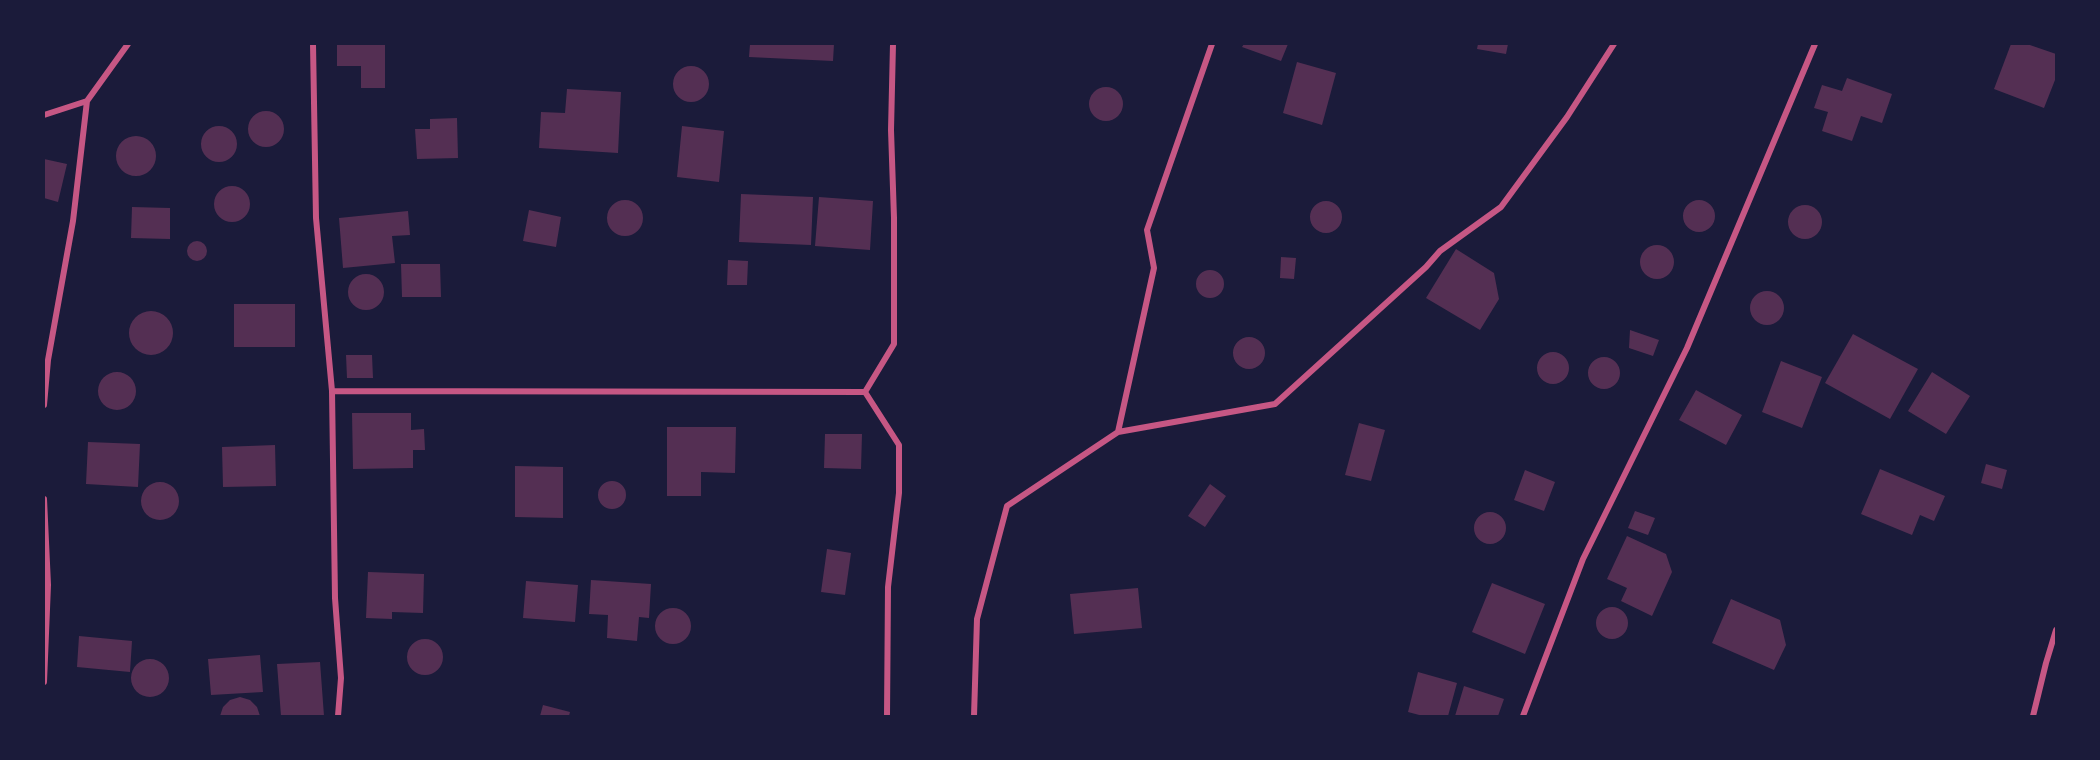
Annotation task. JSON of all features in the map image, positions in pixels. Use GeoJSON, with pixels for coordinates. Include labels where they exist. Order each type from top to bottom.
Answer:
{"type":"FeatureCollection","features":[{"type":"Feature","properties":{"kind":"street"},"geometry":{"type":"LineString","coordinates":[[44,405],[48,360],[73,221],[87,101],[128,44]]}},
{"type":"Feature","properties":{"kind":"street"},"geometry":{"type":"LineString","coordinates":[[313,44],[316,218],[332,391],[336,598],[341,678],[338,717]]}},
{"type":"Feature","properties":{"kind":"street"},"geometry":{"type":"LineString","coordinates":[[865,392],[894,344],[891,130],[894,44]]}},
{"type":"Feature","properties":{"kind":"street"},"geometry":{"type":"LineString","coordinates":[[1118,432],[1154,268],[1147,230],[1212,44]]}},
{"type":"Feature","properties":{"kind":"street"},"geometry":{"type":"LineString","coordinates":[[974,717],[977,619],[1006,506],[1118,432],[1275,404],[1357,331],[1440,252],[1501,207],[1567,117],[1614,44]]}},
{"type":"Feature","properties":{"kind":"street"},"geometry":{"type":"LineString","coordinates":[[1523,717],[1583,559],[1687,348],[1815,44]]}},
{"type":"Feature","properties":{"kind":"street"},"geometry":{"type":"LineString","coordinates":[[44,115],[87,101]]}},
{"type":"Feature","properties":{"kind":"street"},"geometry":{"type":"LineString","coordinates":[[332,391],[865,392]]}},
{"type":"Feature","properties":{"kind":"street"},"geometry":{"type":"LineString","coordinates":[[865,392],[898,445],[899,493],[888,588],[887,717]]}},
{"type":"Feature","properties":{"kind":"street"},"geometry":{"type":"LineString","coordinates":[[44,499],[48,585],[44,682]]}},
{"type":"Feature","properties":{"kind":"street"},"geometry":{"type":"LineString","coordinates":[[2033,717],[2056,630]]}},
{"type":"Feature","properties":{"kind":"building"},"geometry":{"type":"Polygon","coordinates":[[[337,44],[385,44],[385,88],[361,88],[361,66],[337,66],[337,44]]]}},
{"type":"Feature","properties":{"kind":"building"},"geometry":{"type":"Polygon","coordinates":[[[750,44],[834,44],[833,61],[749,57],[750,44]]]}},
{"type":"Feature","properties":{"kind":"building"},"geometry":{"type":"Polygon","coordinates":[[[1244,44],[1288,44],[1281,61],[1242,47],[1244,44]]]}},
{"type":"Feature","properties":{"kind":"building"},"geometry":{"type":"Polygon","coordinates":[[[1478,44],[1508,44],[1506,54],[1477,49],[1478,44]]]}},
{"type":"Feature","properties":{"kind":"building"},"geometry":{"type":"Polygon","coordinates":[[[2011,44],[2027,44],[2056,54],[2056,81],[2044,108],[1994,89],[2011,44]]]}},
{"type":"Feature","properties":{"kind":"building"},"geometry":{"type":"Polygon","coordinates":[[[1297,62],[1336,73],[1322,125],[1283,113],[1297,62]]]}},
{"type":"Feature","properties":{"kind":"building"},"geometry":{"type":"Polygon","coordinates":[[[691,66],[704,71],[709,84],[704,97],[691,102],[678,97],[673,84],[678,71],[691,66]]]}},
{"type":"Feature","properties":{"kind":"building"},"geometry":{"type":"Polygon","coordinates":[[[1847,78],[1892,94],[1882,123],[1861,116],[1852,141],[1822,131],[1828,112],[1814,108],[1822,85],[1842,91],[1847,78]]]}},
{"type":"Feature","properties":{"kind":"building"},"geometry":{"type":"Polygon","coordinates":[[[1106,87],[1118,92],[1123,104],[1118,116],[1106,121],[1094,116],[1089,104],[1094,92],[1106,87]]]}},
{"type":"Feature","properties":{"kind":"building"},"geometry":{"type":"Polygon","coordinates":[[[567,89],[621,92],[618,153],[539,148],[541,112],[565,113],[567,89]]]}},
{"type":"Feature","properties":{"kind":"building"},"geometry":{"type":"Polygon","coordinates":[[[266,111],[279,116],[284,129],[279,142],[266,147],[253,142],[248,129],[253,116],[266,111]]]}},
{"type":"Feature","properties":{"kind":"building"},"geometry":{"type":"Polygon","coordinates":[[[457,118],[458,158],[417,159],[415,129],[430,129],[430,119],[457,118]]]}},
{"type":"Feature","properties":{"kind":"building"},"geometry":{"type":"Polygon","coordinates":[[[219,126],[232,131],[237,144],[232,157],[219,162],[206,157],[201,144],[206,131],[219,126]]]}},
{"type":"Feature","properties":{"kind":"building"},"geometry":{"type":"Polygon","coordinates":[[[682,126],[724,131],[719,182],[677,177],[682,126]]]}},
{"type":"Feature","properties":{"kind":"building"},"geometry":{"type":"Polygon","coordinates":[[[136,136],[144,137],[150,142],[155,148],[155,164],[150,170],[144,175],[136,176],[128,175],[122,170],[117,164],[116,156],[117,148],[122,142],[128,137],[136,136]]]}},
{"type":"Feature","properties":{"kind":"building"},"geometry":{"type":"Polygon","coordinates":[[[44,159],[67,164],[58,202],[44,198],[44,159]]]}},
{"type":"Feature","properties":{"kind":"building"},"geometry":{"type":"Polygon","coordinates":[[[232,186],[245,191],[250,204],[245,217],[232,222],[219,217],[214,204],[219,191],[232,186]]]}},
{"type":"Feature","properties":{"kind":"building"},"geometry":{"type":"Polygon","coordinates":[[[741,194],[813,197],[811,245],[739,242],[741,194]]]}},
{"type":"Feature","properties":{"kind":"building"},"geometry":{"type":"Polygon","coordinates":[[[819,197],[873,201],[870,250],[815,246],[819,197]]]}},
{"type":"Feature","properties":{"kind":"building"},"geometry":{"type":"Polygon","coordinates":[[[625,200],[638,205],[643,218],[638,231],[625,236],[612,231],[607,218],[612,205],[625,200]]]}},
{"type":"Feature","properties":{"kind":"building"},"geometry":{"type":"Polygon","coordinates":[[[1699,200],[1711,204],[1715,216],[1711,228],[1699,232],[1687,228],[1683,216],[1687,204],[1699,200]]]}},
{"type":"Feature","properties":{"kind":"building"},"geometry":{"type":"Polygon","coordinates":[[[1326,201],[1338,205],[1342,217],[1338,229],[1326,233],[1314,229],[1310,217],[1314,205],[1326,201]]]}},
{"type":"Feature","properties":{"kind":"building"},"geometry":{"type":"Polygon","coordinates":[[[1805,205],[1817,210],[1822,222],[1817,234],[1805,239],[1793,234],[1788,222],[1793,210],[1805,205]]]}},
{"type":"Feature","properties":{"kind":"building"},"geometry":{"type":"Polygon","coordinates":[[[132,207],[170,208],[170,239],[131,238],[132,207]]]}},
{"type":"Feature","properties":{"kind":"building"},"geometry":{"type":"Polygon","coordinates":[[[529,210],[561,217],[556,247],[523,241],[529,210]]]}},
{"type":"Feature","properties":{"kind":"building"},"geometry":{"type":"Polygon","coordinates":[[[408,211],[410,235],[392,236],[395,263],[343,268],[339,218],[408,211]]]}},
{"type":"Feature","properties":{"kind":"building"},"geometry":{"type":"Polygon","coordinates":[[[197,241],[204,244],[207,251],[204,258],[197,261],[190,258],[187,251],[190,244],[197,241]]]}},
{"type":"Feature","properties":{"kind":"building"},"geometry":{"type":"Polygon","coordinates":[[[1657,245],[1669,250],[1674,262],[1669,274],[1657,279],[1645,274],[1640,262],[1645,250],[1657,245]]]}},
{"type":"Feature","properties":{"kind":"building"},"geometry":{"type":"Polygon","coordinates":[[[1456,249],[1494,273],[1499,299],[1480,330],[1426,298],[1456,249]]]}},
{"type":"Feature","properties":{"kind":"building"},"geometry":{"type":"Polygon","coordinates":[[[1281,257],[1296,258],[1294,279],[1280,278],[1281,257]]]}},
{"type":"Feature","properties":{"kind":"building"},"geometry":{"type":"Polygon","coordinates":[[[728,260],[748,261],[747,285],[727,285],[728,260]]]}},
{"type":"Feature","properties":{"kind":"building"},"geometry":{"type":"Polygon","coordinates":[[[401,264],[440,264],[441,297],[402,297],[401,264]]]}},
{"type":"Feature","properties":{"kind":"building"},"geometry":{"type":"Polygon","coordinates":[[[1210,270],[1220,274],[1224,284],[1220,294],[1210,298],[1200,294],[1196,284],[1200,274],[1210,270]]]}},
{"type":"Feature","properties":{"kind":"building"},"geometry":{"type":"Polygon","coordinates":[[[366,274],[379,279],[384,292],[379,305],[366,310],[353,305],[348,292],[353,279],[366,274]]]}},
{"type":"Feature","properties":{"kind":"building"},"geometry":{"type":"Polygon","coordinates":[[[1767,291],[1779,296],[1784,308],[1779,320],[1767,325],[1755,320],[1750,308],[1755,296],[1767,291]]]}},
{"type":"Feature","properties":{"kind":"building"},"geometry":{"type":"Polygon","coordinates":[[[234,304],[295,304],[295,347],[234,347],[234,304]]]}},
{"type":"Feature","properties":{"kind":"building"},"geometry":{"type":"Polygon","coordinates":[[[151,311],[159,312],[167,317],[172,325],[172,341],[167,349],[159,354],[151,355],[143,354],[135,349],[130,341],[129,333],[130,325],[135,317],[143,312],[151,311]]]}},
{"type":"Feature","properties":{"kind":"building"},"geometry":{"type":"Polygon","coordinates":[[[1630,330],[1659,340],[1653,356],[1629,348],[1630,330]]]}},
{"type":"Feature","properties":{"kind":"building"},"geometry":{"type":"Polygon","coordinates":[[[1853,334],[1918,369],[1890,419],[1825,383],[1853,334]]]}},
{"type":"Feature","properties":{"kind":"building"},"geometry":{"type":"Polygon","coordinates":[[[1249,337],[1261,341],[1265,353],[1261,365],[1249,369],[1237,365],[1233,353],[1237,341],[1249,337]]]}},
{"type":"Feature","properties":{"kind":"building"},"geometry":{"type":"Polygon","coordinates":[[[1553,352],[1565,356],[1569,368],[1565,380],[1553,384],[1541,380],[1537,368],[1541,356],[1553,352]]]}},
{"type":"Feature","properties":{"kind":"building"},"geometry":{"type":"Polygon","coordinates":[[[346,355],[372,355],[373,378],[347,378],[346,355]]]}},
{"type":"Feature","properties":{"kind":"building"},"geometry":{"type":"Polygon","coordinates":[[[1604,357],[1616,361],[1620,373],[1616,385],[1604,389],[1592,385],[1588,373],[1592,361],[1604,357]]]}},
{"type":"Feature","properties":{"kind":"building"},"geometry":{"type":"Polygon","coordinates":[[[1781,361],[1822,377],[1802,428],[1762,412],[1781,361]]]}},
{"type":"Feature","properties":{"kind":"building"},"geometry":{"type":"Polygon","coordinates":[[[117,372],[131,377],[136,391],[131,405],[117,410],[103,405],[98,391],[103,377],[117,372]]]}},
{"type":"Feature","properties":{"kind":"building"},"geometry":{"type":"Polygon","coordinates":[[[1932,372],[1970,396],[1946,434],[1908,411],[1932,372]]]}},
{"type":"Feature","properties":{"kind":"building"},"geometry":{"type":"Polygon","coordinates":[[[1696,390],[1742,415],[1726,445],[1679,420],[1696,390]]]}},
{"type":"Feature","properties":{"kind":"building"},"geometry":{"type":"Polygon","coordinates":[[[352,413],[411,413],[411,430],[424,429],[425,450],[413,450],[413,468],[353,469],[352,413]]]}},
{"type":"Feature","properties":{"kind":"building"},"geometry":{"type":"Polygon","coordinates":[[[1359,423],[1385,430],[1371,481],[1345,475],[1359,423]]]}},
{"type":"Feature","properties":{"kind":"building"},"geometry":{"type":"Polygon","coordinates":[[[667,427],[736,427],[735,473],[701,472],[701,496],[667,496],[667,427]]]}},
{"type":"Feature","properties":{"kind":"building"},"geometry":{"type":"Polygon","coordinates":[[[825,434],[862,434],[861,469],[824,468],[825,434]]]}},
{"type":"Feature","properties":{"kind":"building"},"geometry":{"type":"Polygon","coordinates":[[[88,442],[140,444],[138,487],[86,484],[88,442]]]}},
{"type":"Feature","properties":{"kind":"building"},"geometry":{"type":"Polygon","coordinates":[[[275,445],[276,486],[223,487],[222,447],[275,445]]]}},
{"type":"Feature","properties":{"kind":"building"},"geometry":{"type":"Polygon","coordinates":[[[1986,464],[2007,470],[2002,489],[1981,483],[1986,464]]]}},
{"type":"Feature","properties":{"kind":"building"},"geometry":{"type":"Polygon","coordinates":[[[515,466],[563,467],[563,518],[515,517],[515,466]]]}},
{"type":"Feature","properties":{"kind":"building"},"geometry":{"type":"Polygon","coordinates":[[[1880,469],[1945,496],[1934,521],[1920,515],[1912,535],[1861,514],[1880,469]]]}},
{"type":"Feature","properties":{"kind":"building"},"geometry":{"type":"Polygon","coordinates":[[[1525,470],[1555,482],[1544,511],[1514,500],[1525,470]]]}},
{"type":"Feature","properties":{"kind":"building"},"geometry":{"type":"Polygon","coordinates":[[[612,481],[622,485],[626,495],[622,505],[612,509],[602,505],[598,495],[602,485],[612,481]]]}},
{"type":"Feature","properties":{"kind":"building"},"geometry":{"type":"Polygon","coordinates":[[[160,482],[173,488],[179,501],[173,514],[160,520],[147,514],[141,501],[147,488],[160,482]]]}},
{"type":"Feature","properties":{"kind":"building"},"geometry":{"type":"Polygon","coordinates":[[[1210,484],[1226,496],[1205,527],[1188,516],[1210,484]]]}},
{"type":"Feature","properties":{"kind":"building"},"geometry":{"type":"Polygon","coordinates":[[[1635,511],[1655,518],[1648,535],[1628,528],[1635,511]]]}},
{"type":"Feature","properties":{"kind":"building"},"geometry":{"type":"Polygon","coordinates":[[[1490,512],[1502,516],[1506,528],[1502,540],[1490,544],[1478,540],[1474,528],[1478,516],[1490,512]]]}},
{"type":"Feature","properties":{"kind":"building"},"geometry":{"type":"Polygon","coordinates":[[[1627,536],[1666,554],[1672,572],[1652,616],[1621,601],[1627,588],[1607,579],[1627,536]]]}},
{"type":"Feature","properties":{"kind":"building"},"geometry":{"type":"Polygon","coordinates":[[[827,549],[851,553],[845,595],[821,592],[827,549]]]}},
{"type":"Feature","properties":{"kind":"building"},"geometry":{"type":"Polygon","coordinates":[[[368,572],[424,574],[423,613],[392,612],[392,619],[366,618],[368,572]]]}},
{"type":"Feature","properties":{"kind":"building"},"geometry":{"type":"Polygon","coordinates":[[[591,580],[651,584],[649,618],[639,617],[637,641],[607,638],[608,615],[589,614],[591,580]]]}},
{"type":"Feature","properties":{"kind":"building"},"geometry":{"type":"Polygon","coordinates":[[[526,581],[578,585],[575,622],[523,618],[526,581]]]}},
{"type":"Feature","properties":{"kind":"building"},"geometry":{"type":"Polygon","coordinates":[[[1492,583],[1545,604],[1525,654],[1472,632],[1492,583]]]}},
{"type":"Feature","properties":{"kind":"building"},"geometry":{"type":"Polygon","coordinates":[[[1138,588],[1142,628],[1074,634],[1070,594],[1138,588]]]}},
{"type":"Feature","properties":{"kind":"building"},"geometry":{"type":"Polygon","coordinates":[[[1731,599],[1780,620],[1786,645],[1774,670],[1712,643],[1731,599]]]}},
{"type":"Feature","properties":{"kind":"building"},"geometry":{"type":"Polygon","coordinates":[[[1612,607],[1624,611],[1628,623],[1624,635],[1612,639],[1600,635],[1596,623],[1600,611],[1612,607]]]}},
{"type":"Feature","properties":{"kind":"building"},"geometry":{"type":"Polygon","coordinates":[[[673,608],[686,613],[691,626],[686,639],[673,644],[660,639],[655,626],[660,613],[673,608]]]}},
{"type":"Feature","properties":{"kind":"building"},"geometry":{"type":"Polygon","coordinates":[[[79,636],[132,641],[130,672],[77,667],[79,636]]]}},
{"type":"Feature","properties":{"kind":"building"},"geometry":{"type":"Polygon","coordinates":[[[425,639],[438,644],[443,657],[438,670],[425,675],[412,670],[407,657],[412,644],[425,639]]]}},
{"type":"Feature","properties":{"kind":"building"},"geometry":{"type":"Polygon","coordinates":[[[260,655],[263,692],[211,695],[208,659],[260,655]]]}},
{"type":"Feature","properties":{"kind":"building"},"geometry":{"type":"Polygon","coordinates":[[[150,659],[163,665],[169,678],[163,691],[150,697],[137,691],[131,678],[137,665],[150,659]]]}},
{"type":"Feature","properties":{"kind":"building"},"geometry":{"type":"Polygon","coordinates":[[[320,662],[324,716],[281,716],[277,664],[320,662]]]}},
{"type":"Feature","properties":{"kind":"building"},"geometry":{"type":"Polygon","coordinates":[[[1418,672],[1457,683],[1448,716],[1423,716],[1408,712],[1418,672]]]}},
{"type":"Feature","properties":{"kind":"building"},"geometry":{"type":"Polygon","coordinates":[[[1464,686],[1504,699],[1498,716],[1455,716],[1464,686]]]}},
{"type":"Feature","properties":{"kind":"building"},"geometry":{"type":"Polygon","coordinates":[[[240,697],[250,700],[257,707],[260,716],[220,716],[223,707],[230,700],[240,697]]]}},
{"type":"Feature","properties":{"kind":"building"},"geometry":{"type":"Polygon","coordinates":[[[543,705],[570,712],[569,716],[540,716],[543,705]]]}}]}
